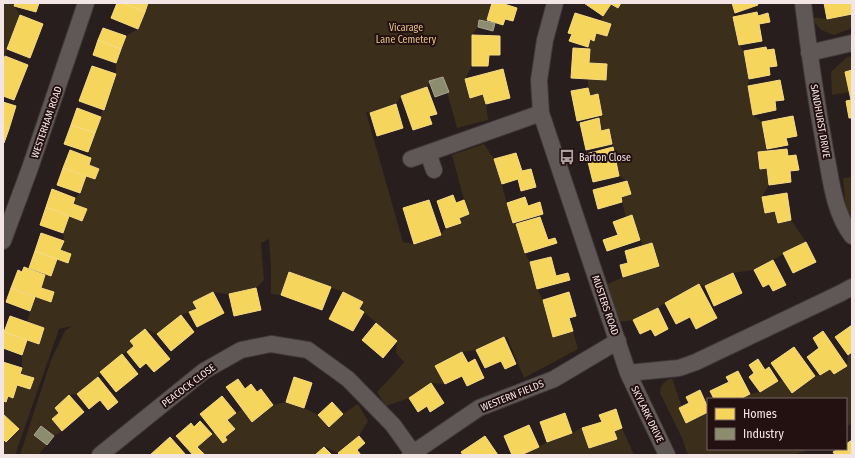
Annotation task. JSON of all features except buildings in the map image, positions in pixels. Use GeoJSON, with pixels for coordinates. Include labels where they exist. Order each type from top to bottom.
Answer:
{"type":"FeatureCollection","features":[{"type":"Feature","properties":{"kind":"street","name":"WESTERHAM ROAD"},"geometry":{"type":"LineString","coordinates":[[3,241],[30,168],[86,3]]}},
{"type":"Feature","properties":{"kind":"street","name":"MUSTERS ROAD"},"geometry":{"type":"LineString","coordinates":[[555,3],[545,40],[540,80],[541,113],[628,373]]}},
{"type":"Feature","properties":{"kind":"street","name":"SANDHURST DRIVE"},"geometry":{"type":"LineString","coordinates":[[803,3],[809,53],[836,204],[845,227],[852,236]]}},
{"type":"Feature","properties":{"kind":"street"},"geometry":{"type":"LineString","coordinates":[[809,53],[852,43]]}},
{"type":"Feature","properties":{"kind":"street"},"geometry":{"type":"LineString","coordinates":[[411,159],[541,113]]}},
{"type":"Feature","properties":{"kind":"street"},"geometry":{"type":"LineString","coordinates":[[428,153],[434,170]]}},
{"type":"Feature","properties":{"kind":"street"},"geometry":{"type":"LineString","coordinates":[[628,373],[679,368],[696,362],[852,287]]}},
{"type":"Feature","properties":{"kind":"street","name":"WESTERN FIELDS"},"geometry":{"type":"LineString","coordinates":[[412,454],[479,408],[554,379],[618,341]]}},
{"type":"Feature","properties":{"kind":"street","name":"PEACOCK CLOSE"},"geometry":{"type":"LineString","coordinates":[[100,455],[204,371],[241,350],[271,344],[308,350],[348,379],[393,425],[412,454]]}},
{"type":"Feature","properties":{"kind":"street","name":"SKYLARK DRIVE"},"geometry":{"type":"LineString","coordinates":[[628,373],[667,455]]}},
{"type":"Feature","properties":{"kind":"green space"},"geometry":{"type":"Polygon","coordinates":[[[3,3],[15,3],[14,6],[20,15],[3,63],[3,3]]]}},
{"type":"Feature","properties":{"kind":"green space","name":"Vicarage Lane Cemetery"},"geometry":{"type":"Polygon","coordinates":[[[148,3],[492,3],[487,20],[479,20],[478,27],[472,35],[472,66],[465,79],[470,98],[483,94],[488,120],[457,128],[443,77],[430,81],[427,87],[401,96],[396,104],[370,113],[366,112],[403,242],[414,244],[440,235],[446,228],[461,222],[459,218],[468,214],[452,155],[484,144],[494,159],[513,223],[516,224],[525,253],[530,262],[537,289],[543,300],[553,337],[573,331],[578,349],[524,378],[507,337],[504,337],[476,350],[462,352],[436,366],[445,384],[431,383],[409,398],[386,406],[377,392],[404,362],[396,353],[397,341],[359,309],[362,302],[343,292],[289,272],[281,295],[271,294],[269,239],[261,243],[264,280],[256,288],[229,294],[213,292],[193,302],[197,309],[181,315],[157,334],[145,329],[130,341],[134,346],[100,372],[98,377],[77,394],[69,395],[55,408],[59,413],[52,419],[62,431],[54,436],[41,426],[34,435],[47,445],[38,455],[20,455],[51,360],[65,331],[72,326],[59,329],[15,455],[3,455],[3,439],[6,442],[19,429],[3,414],[3,407],[8,396],[13,398],[17,385],[33,378],[20,374],[22,368],[22,355],[27,340],[39,344],[44,328],[27,322],[35,297],[51,302],[54,292],[41,288],[45,275],[51,276],[57,259],[68,263],[71,255],[60,250],[64,241],[63,233],[69,216],[82,221],[87,209],[73,204],[75,198],[80,193],[86,176],[95,179],[99,169],[89,165],[91,158],[88,152],[116,74],[116,63],[126,36],[138,29],[148,3]]]}},
{"type":"Feature","properties":{"kind":"green space"},"geometry":{"type":"Polygon","coordinates":[[[621,3],[732,3],[735,13],[733,17],[739,45],[744,51],[753,115],[762,122],[767,149],[758,153],[760,169],[767,168],[769,185],[762,197],[764,213],[775,211],[778,223],[791,220],[806,242],[754,270],[732,273],[705,286],[699,284],[633,320],[618,322],[608,284],[623,277],[659,266],[652,243],[643,246],[632,216],[626,218],[621,197],[631,194],[627,181],[619,176],[609,129],[601,131],[599,118],[602,115],[598,94],[590,96],[588,88],[588,79],[606,80],[607,64],[589,63],[590,50],[588,47],[590,39],[594,40],[596,33],[607,36],[610,24],[600,21],[611,4],[617,8],[621,3]]]}},
{"type":"Feature","properties":{"kind":"green space"},"geometry":{"type":"Polygon","coordinates":[[[852,14],[852,28],[834,35],[821,30],[810,17],[827,19],[852,14]]]}},
{"type":"Feature","properties":{"kind":"green space"},"geometry":{"type":"Polygon","coordinates":[[[852,56],[852,70],[845,72],[849,92],[832,95],[831,72],[847,57],[852,56]]]}},
{"type":"Feature","properties":{"kind":"green space"},"geometry":{"type":"Polygon","coordinates":[[[852,177],[852,222],[849,220],[843,178],[852,177]]]}},
{"type":"Feature","properties":{"kind":"green space"},"geometry":{"type":"Polygon","coordinates":[[[852,352],[852,423],[847,426],[847,398],[742,398],[750,394],[760,392],[778,381],[783,380],[792,392],[815,376],[820,375],[830,369],[834,374],[847,366],[848,355],[852,352]]]}},
{"type":"Feature","properties":{"kind":"green space"},"geometry":{"type":"Polygon","coordinates":[[[672,378],[682,407],[680,408],[686,423],[707,412],[707,450],[807,450],[793,455],[688,455],[682,438],[660,393],[663,383],[672,378]]]}},
{"type":"Feature","properties":{"kind":"green space"},"geometry":{"type":"Polygon","coordinates":[[[286,402],[304,408],[318,415],[329,427],[343,414],[358,404],[368,421],[359,436],[338,453],[325,447],[315,455],[203,455],[204,454],[197,447],[214,432],[223,443],[227,440],[225,437],[234,429],[227,420],[242,409],[252,421],[273,405],[286,402]]]}},
{"type":"Feature","properties":{"kind":"green space"},"geometry":{"type":"Polygon","coordinates":[[[582,428],[589,448],[616,439],[614,431],[622,428],[634,455],[521,455],[547,442],[582,428]]]}},
{"type":"Feature","properties":{"kind":"place","name":"Barton Close"},"geometry":{"type":"Point","coordinates":[567,157]}}]}
